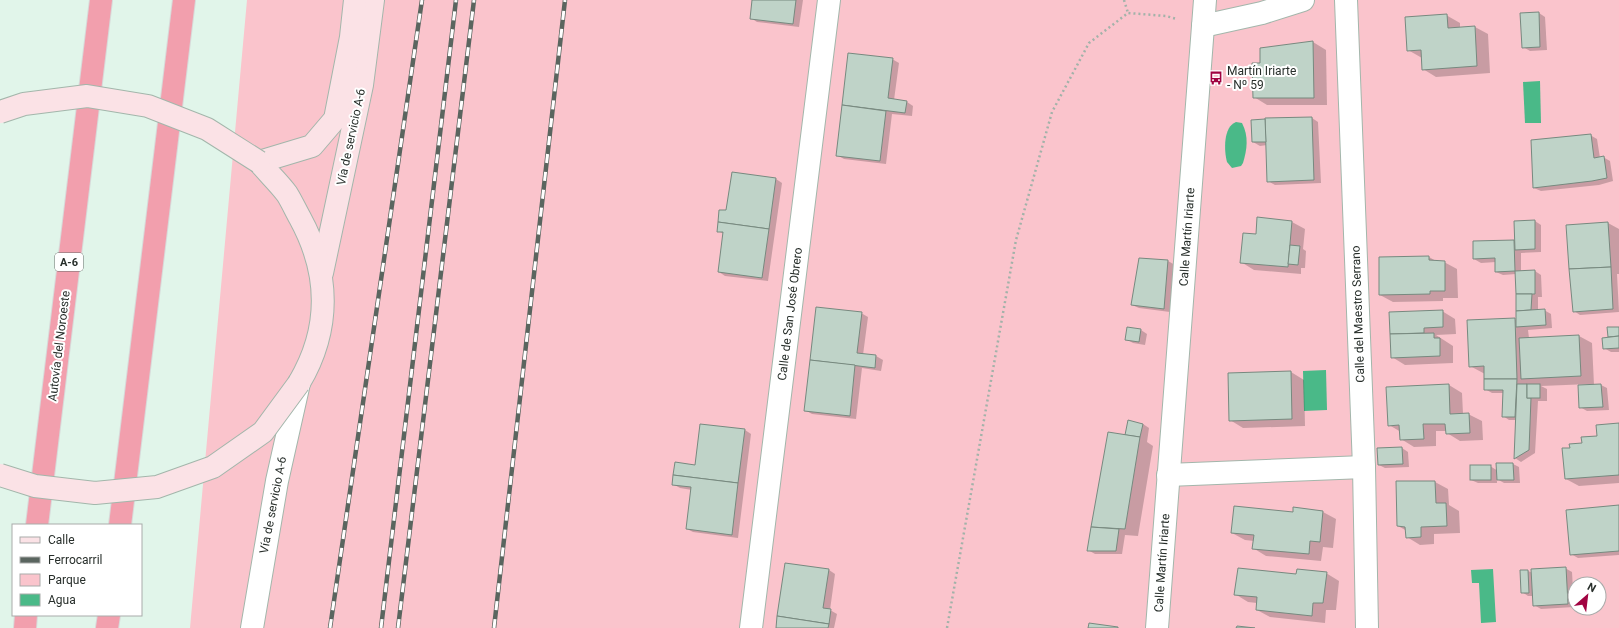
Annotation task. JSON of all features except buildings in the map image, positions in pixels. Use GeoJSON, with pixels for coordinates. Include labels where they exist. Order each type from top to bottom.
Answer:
{"type":"FeatureCollection","features":[{"type":"Feature","properties":{"kind":"highway","name":"Autovía del Noroeste"},"geometry":{"type":"LineString","coordinates":[[37,524],[101,0]]}},
{"type":"Feature","properties":{"kind":"highway"},"geometry":{"type":"LineString","coordinates":[[120,524],[184,0]]}},
{"type":"Feature","properties":{"kind":"highway"},"geometry":{"type":"LineString","coordinates":[[24,628],[26,616]]}},
{"type":"Feature","properties":{"kind":"highway"},"geometry":{"type":"LineString","coordinates":[[107,628],[109,616]]}},
{"type":"Feature","properties":{"kind":"street","name":"Vía de servicio A-6"},"geometry":{"type":"LineString","coordinates":[[259,162],[312,146],[335,119],[351,37],[355,0]]}},
{"type":"Feature","properties":{"kind":"street","name":"Vía de servicio A-6"},"geometry":{"type":"LineString","coordinates":[[322,274],[362,85],[373,0]]}},
{"type":"Feature","properties":{"kind":"street","name":"Calle de San José Obrero"},"geometry":{"type":"LineString","coordinates":[[751,628],[829,0]]}},
{"type":"Feature","properties":{"kind":"street","name":"Calle Martín Iriarte"},"geometry":{"type":"LineString","coordinates":[[1157,628],[1205,0]]}},
{"type":"Feature","properties":{"kind":"street"},"geometry":{"type":"LineString","coordinates":[[1202,26],[1262,13],[1303,0]]}},
{"type":"Feature","properties":{"kind":"street","name":"Calle del Maestro Serrano"},"geometry":{"type":"LineString","coordinates":[[1346,0],[1364,467],[1367,628]]}},
{"type":"Feature","properties":{"kind":"street"},"geometry":{"type":"LineString","coordinates":[[0,112],[24,104],[87,96],[148,106],[207,128],[259,162],[287,195],[308,233],[322,274],[323,296],[322,319],[318,341],[310,363],[299,383],[263,432],[212,467],[156,488],[95,493],[35,486],[0,475]]}},
{"type":"Feature","properties":{"kind":"street","name":"Vía de servicio A-6"},"geometry":{"type":"LineString","coordinates":[[252,628],[276,481],[299,383]]}},
{"type":"Feature","properties":{"kind":"street"},"geometry":{"type":"LineString","coordinates":[[1168,475],[1364,467]]}},
{"type":"Feature","properties":{"kind":"path"},"geometry":{"type":"LineString","coordinates":[[1124,0],[1128,13]]}},
{"type":"Feature","properties":{"kind":"path"},"geometry":{"type":"LineString","coordinates":[[947,628],[1016,240],[1052,112],[1089,43],[1128,13],[1166,16],[1202,26]]}},
{"type":"Feature","properties":{"kind":"green space"},"geometry":{"type":"Polygon","coordinates":[[[247,0],[1619,0],[1619,628],[190,628],[247,0]]]}},
{"type":"Feature","properties":{"kind":"water"},"geometry":{"type":"Polygon","coordinates":[[[1540,81],[1541,123],[1525,123],[1523,82],[1540,81]]]}},
{"type":"Feature","properties":{"kind":"water"},"geometry":{"type":"Polygon","coordinates":[[[1236,122],[1242,123],[1246,133],[1246,153],[1241,166],[1232,168],[1227,162],[1225,146],[1229,129],[1236,122]]]}},
{"type":"Feature","properties":{"kind":"water"},"geometry":{"type":"Polygon","coordinates":[[[1326,370],[1327,410],[1304,411],[1303,371],[1326,370]]]}},
{"type":"Feature","properties":{"kind":"water"},"geometry":{"type":"Polygon","coordinates":[[[1493,569],[1496,622],[1481,623],[1479,583],[1472,583],[1471,570],[1493,569]]]}},
{"type":"Feature","properties":{"kind":"railway"},"geometry":{"type":"LineString","coordinates":[[330,628],[422,0]]}},
{"type":"Feature","properties":{"kind":"railway"},"geometry":{"type":"LineString","coordinates":[[381,628],[456,0]]}},
{"type":"Feature","properties":{"kind":"railway"},"geometry":{"type":"LineString","coordinates":[[398,628],[474,0]]}},
{"type":"Feature","properties":{"kind":"railway"},"geometry":{"type":"LineString","coordinates":[[494,628],[565,0]]}},
{"type":"Feature","properties":{"kind":"place","name":"Martín Iriarte - Nº 59"},"geometry":{"type":"Point","coordinates":[1216,78]}}]}
